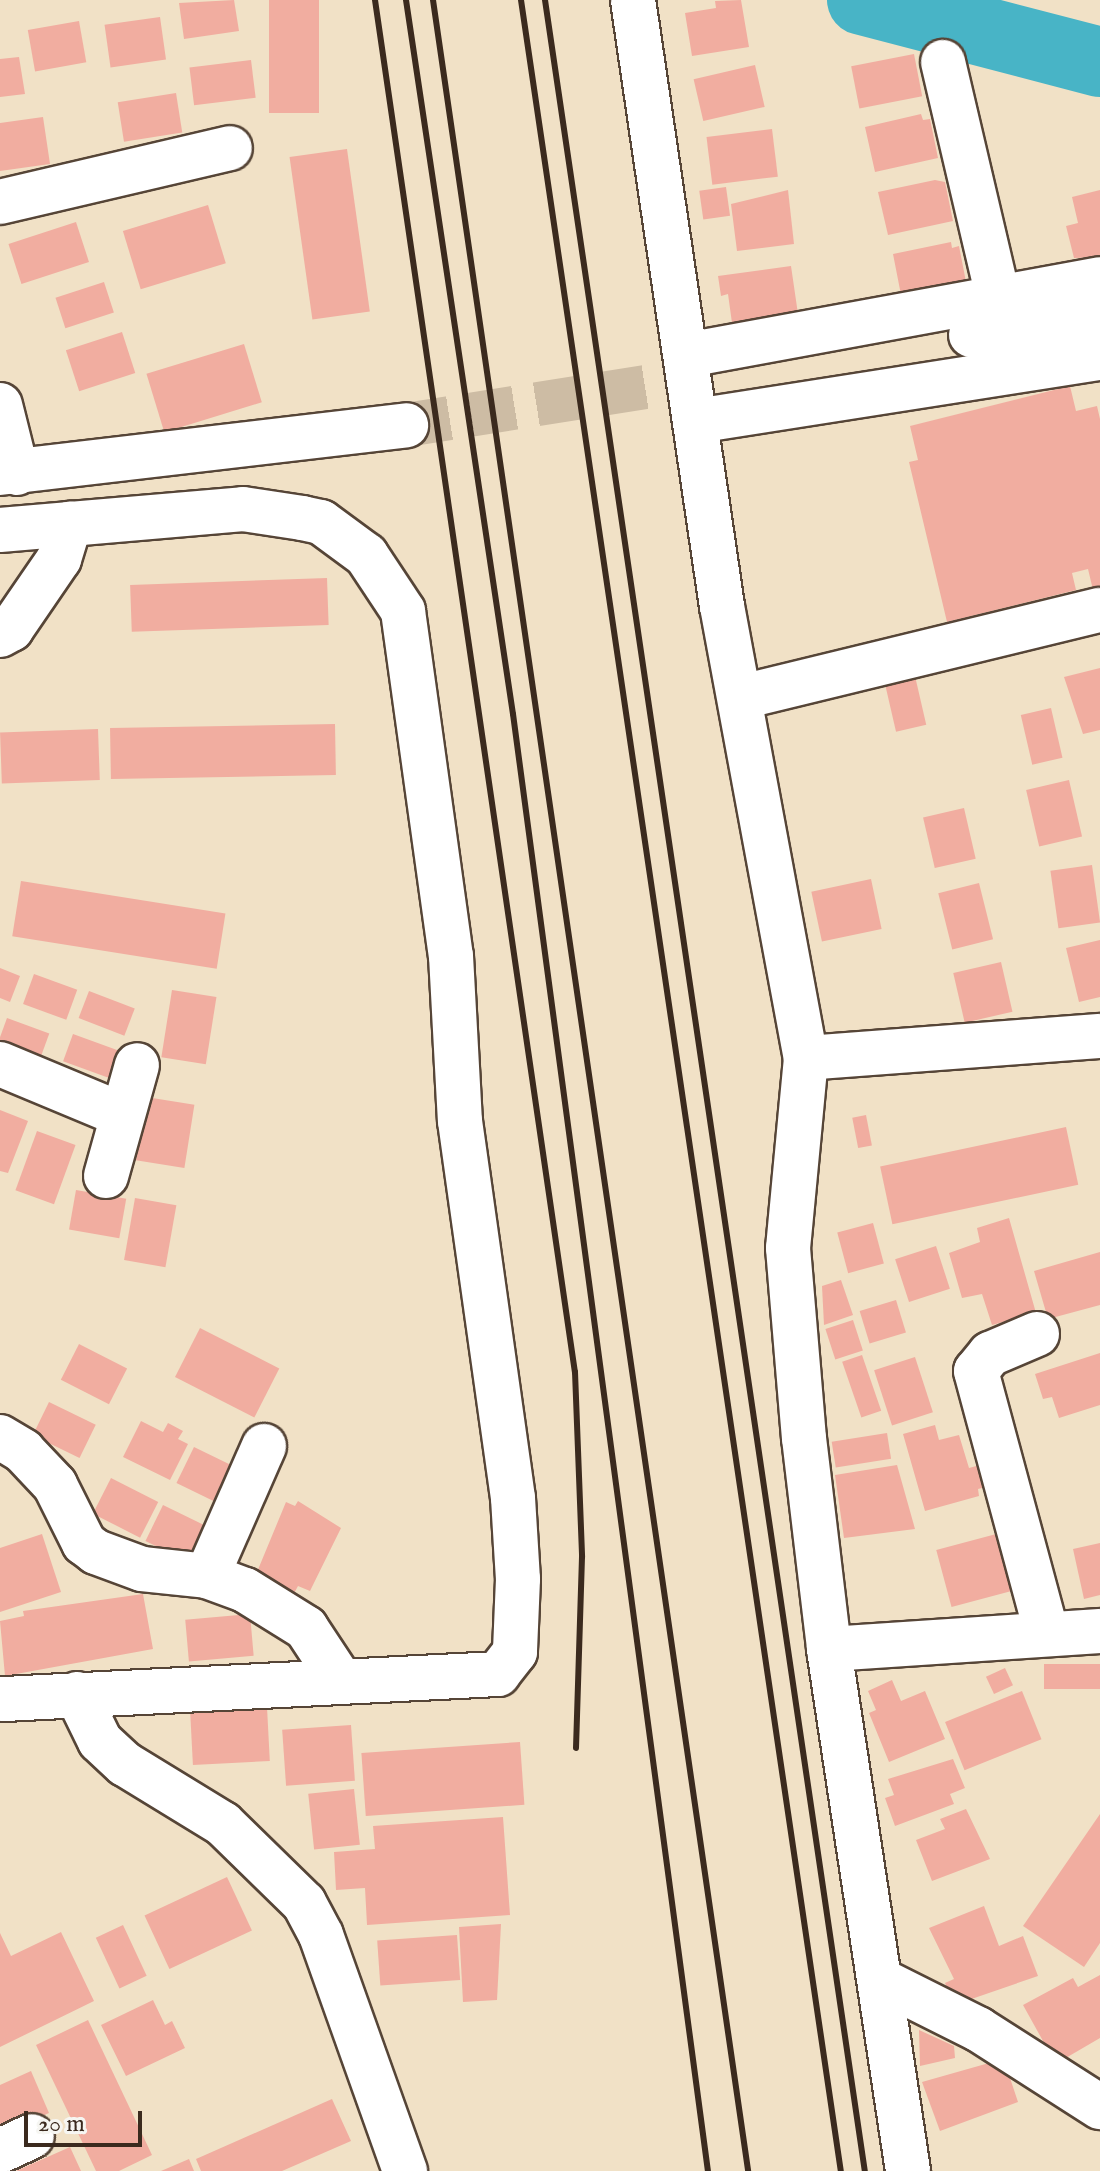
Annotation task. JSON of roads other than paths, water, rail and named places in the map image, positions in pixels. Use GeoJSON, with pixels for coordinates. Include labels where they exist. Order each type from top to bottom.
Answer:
{"type":"FeatureCollection","features":[{"type":"Feature","properties":{"kind":"street"},"geometry":{"type":"LineString","coordinates":[[633,0],[722,606],[742,697],[806,1058],[788,1248],[829,1649],[908,2171]]}},
{"type":"Feature","properties":{"kind":"street"},"geometry":{"type":"LineString","coordinates":[[943,62],[999,300]]}},
{"type":"Feature","properties":{"kind":"street"},"geometry":{"type":"LineString","coordinates":[[0,202],[230,148]]}},
{"type":"Feature","properties":{"kind":"street"},"geometry":{"type":"LineString","coordinates":[[687,355],[1100,279]]}},
{"type":"Feature","properties":{"kind":"street"},"geometry":{"type":"LineString","coordinates":[[728,374],[1100,314]]}},
{"type":"Feature","properties":{"kind":"street"},"geometry":{"type":"LineString","coordinates":[[696,421],[1100,358]]}},
{"type":"Feature","properties":{"kind":"street"},"geometry":{"type":"LineString","coordinates":[[0,405],[8,473],[406,425]]}},
{"type":"Feature","properties":{"kind":"street"},"geometry":{"type":"LineString","coordinates":[[0,530],[243,509],[321,522],[366,555],[403,611],[410,641],[451,956],[460,1121],[513,1498],[518,1634],[515,1652],[498,1674],[339,1678],[0,1699]]}},
{"type":"Feature","properties":{"kind":"street"},"geometry":{"type":"LineString","coordinates":[[0,635],[11,629],[59,559],[70,524]]}},
{"type":"Feature","properties":{"kind":"street"},"geometry":{"type":"LineString","coordinates":[[742,697],[1100,610]]}},
{"type":"Feature","properties":{"kind":"street"},"geometry":{"type":"LineString","coordinates":[[806,1058],[1100,1036]]}},
{"type":"Feature","properties":{"kind":"street"},"geometry":{"type":"LineString","coordinates":[[0,1064],[120,1114]]}},
{"type":"Feature","properties":{"kind":"street"},"geometry":{"type":"LineString","coordinates":[[106,1176],[120,1114],[137,1065]]}},
{"type":"Feature","properties":{"kind":"street"},"geometry":{"type":"LineString","coordinates":[[1037,1334],[990,1354],[976,1371],[1047,1634]]}},
{"type":"Feature","properties":{"kind":"street"},"geometry":{"type":"LineString","coordinates":[[0,1437],[23,1451],[55,1485],[84,1543],[96,1552],[142,1569],[207,1576],[245,1590],[306,1628],[339,1678]]}},
{"type":"Feature","properties":{"kind":"street"},"geometry":{"type":"LineString","coordinates":[[207,1576],[264,1446]]}},
{"type":"Feature","properties":{"kind":"street"},"geometry":{"type":"LineString","coordinates":[[829,1649],[1100,1631]]}},
{"type":"Feature","properties":{"kind":"street"},"geometry":{"type":"LineString","coordinates":[[77,1694],[100,1741],[125,1764],[223,1824],[304,1903],[321,1935],[397,2168]]}},
{"type":"Feature","properties":{"kind":"street"},"geometry":{"type":"LineString","coordinates":[[880,1980],[978,2029],[1100,2107]]}},
{"type":"Feature","properties":{"kind":"waterway"},"geometry":{"type":"LineString","coordinates":[[862,0],[1100,62]]}},
{"type":"Feature","properties":{"kind":"tunnel"},"geometry":{"type":"LineString","coordinates":[[406,425],[728,374]]}},
{"type":"Feature","properties":{"kind":"railway"},"geometry":{"type":"LineString","coordinates":[[375,0],[575,1372],[582,1557],[576,1748]]}},
{"type":"Feature","properties":{"kind":"railway"},"geometry":{"type":"LineString","coordinates":[[406,0],[513,714],[708,2171]]}},
{"type":"Feature","properties":{"kind":"railway"},"geometry":{"type":"LineString","coordinates":[[433,0],[748,2171]]}},
{"type":"Feature","properties":{"kind":"railway"},"geometry":{"type":"LineString","coordinates":[[521,0],[841,2171]]}},
{"type":"Feature","properties":{"kind":"railway"},"geometry":{"type":"LineString","coordinates":[[545,0],[865,2171]]}}]}
